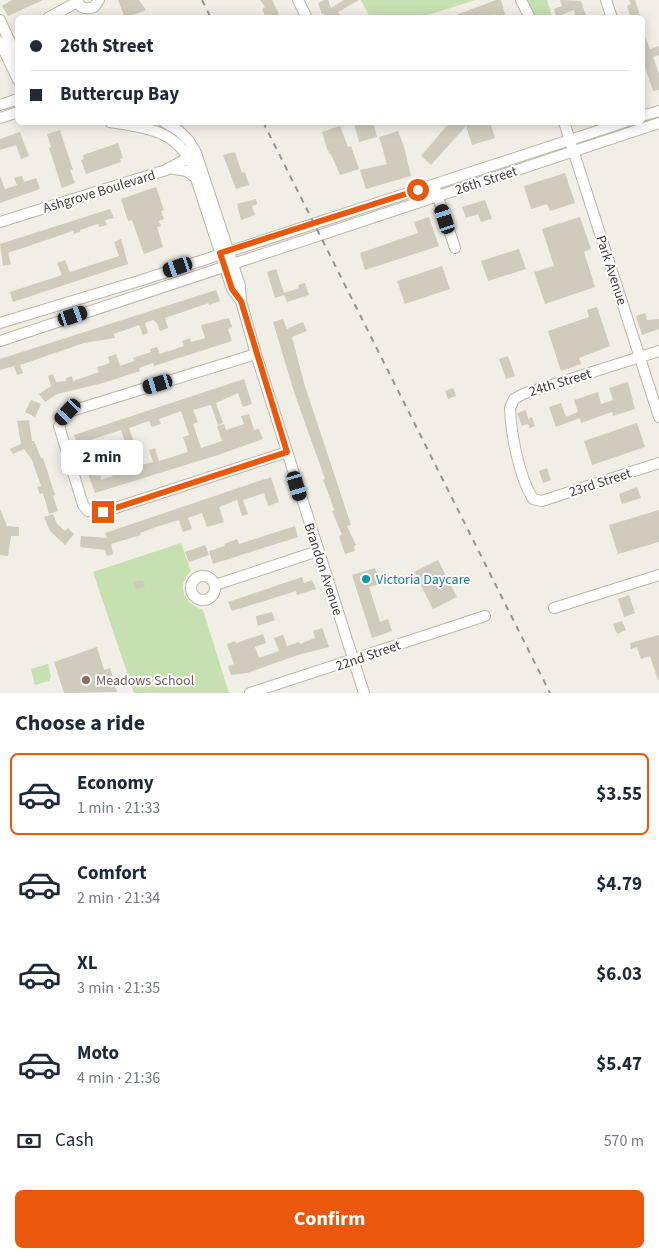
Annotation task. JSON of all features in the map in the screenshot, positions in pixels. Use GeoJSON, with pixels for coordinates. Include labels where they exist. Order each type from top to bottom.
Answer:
{"type":"FeatureCollection","features":[{"type":"Feature","properties":{"kind":"street"},"geometry":{"type":"LineString","coordinates":[[53,15],[77,1],[83,8],[90,9],[99,0]]}},
{"type":"Feature","properties":{"kind":"street"},"geometry":{"type":"LineString","coordinates":[[298,0],[306,15]]}},
{"type":"Feature","properties":{"kind":"street"},"geometry":{"type":"LineString","coordinates":[[521,0],[528,15]]}},
{"type":"Feature","properties":{"kind":"street"},"geometry":{"type":"LineString","coordinates":[[606,0],[611,15]]}},
{"type":"Feature","properties":{"kind":"street"},"geometry":{"type":"LineString","coordinates":[[0,20],[3,41],[15,72]]}},
{"type":"Feature","properties":{"kind":"street"},"geometry":{"type":"LineString","coordinates":[[3,41],[15,35]]}},
{"type":"Feature","properties":{"kind":"street"},"geometry":{"type":"LineString","coordinates":[[3,41],[15,56]]}},
{"type":"Feature","properties":{"kind":"street"},"geometry":{"type":"LineString","coordinates":[[0,105],[15,100]]}},
{"type":"Feature","properties":{"kind":"street"},"geometry":{"type":"LineString","coordinates":[[645,115],[659,111]]}},
{"type":"Feature","properties":{"kind":"street"},"geometry":{"type":"LineString","coordinates":[[0,118],[15,114]]}},
{"type":"Feature","properties":{"kind":"street"},"geometry":{"type":"LineString","coordinates":[[645,122],[647,127]]}},
{"type":"Feature","properties":{"kind":"street","name":"26th Street"},"geometry":{"type":"LineString","coordinates":[[0,340],[659,123]]}},
{"type":"Feature","properties":{"kind":"street"},"geometry":{"type":"LineString","coordinates":[[125,125],[161,132],[192,155],[225,251]]}},
{"type":"Feature","properties":{"kind":"street"},"geometry":{"type":"LineString","coordinates":[[169,125],[179,131],[189,141],[196,178],[225,251]]}},
{"type":"Feature","properties":{"kind":"street","name":"Park Avenue"},"geometry":{"type":"LineString","coordinates":[[565,125],[659,417]]}},
{"type":"Feature","properties":{"kind":"street","name":"26th Street"},"geometry":{"type":"LineString","coordinates":[[0,323],[434,185],[615,125]]}},
{"type":"Feature","properties":{"kind":"street","name":"Ashgrove Boulevard"},"geometry":{"type":"LineString","coordinates":[[0,222],[169,168],[192,155]]}},
{"type":"Feature","properties":{"kind":"street"},"geometry":{"type":"LineString","coordinates":[[169,168],[187,172],[196,178]]}},
{"type":"Feature","properties":{"kind":"street"},"geometry":{"type":"LineString","coordinates":[[434,185],[455,248]]}},
{"type":"Feature","properties":{"kind":"street"},"geometry":{"type":"LineString","coordinates":[[350,212],[354,223]]}},
{"type":"Feature","properties":{"kind":"street","name":"Brandon Avenue"},"geometry":{"type":"LineString","coordinates":[[225,251],[240,286],[241,301],[256,354],[364,693]]}},
{"type":"Feature","properties":{"kind":"street","name":"24th Street"},"geometry":{"type":"LineString","coordinates":[[542,501],[533,499],[527,490],[522,472],[510,418],[510,408],[514,399],[523,394],[659,350]]}},
{"type":"Feature","properties":{"kind":"street"},"geometry":{"type":"LineString","coordinates":[[256,354],[68,412],[59,426],[83,504],[88,511],[103,512],[287,452]]}},
{"type":"Feature","properties":{"kind":"street","name":"23rd Street"},"geometry":{"type":"LineString","coordinates":[[542,501],[659,464]]}},
{"type":"Feature","properties":{"kind":"street"},"geometry":{"type":"LineString","coordinates":[[215,584],[318,551]]}},
{"type":"Feature","properties":{"kind":"street"},"geometry":{"type":"LineString","coordinates":[[554,608],[659,575]]}},
{"type":"Feature","properties":{"kind":"street","name":"22nd Street"},"geometry":{"type":"LineString","coordinates":[[250,693],[353,661],[485,616]]}},
{"type":"Feature","properties":{"kind":"green space"},"geometry":{"type":"Polygon","coordinates":[[[361,0],[476,0],[427,15],[369,15],[361,0]]]}},
{"type":"Feature","properties":{"kind":"green space"},"geometry":{"type":"Polygon","coordinates":[[[527,0],[547,0],[551,15],[534,15],[527,0]]]}},
{"type":"Feature","properties":{"kind":"green space"},"geometry":{"type":"Polygon","coordinates":[[[181,543],[191,571],[184,583],[184,594],[191,603],[203,610],[229,693],[134,693],[93,572],[181,543]]]}},
{"type":"Feature","properties":{"kind":"green space"},"geometry":{"type":"Polygon","coordinates":[[[48,664],[51,677],[49,681],[35,685],[31,669],[48,664]]]}},
{"type":"Feature","properties":{"kind":"building"},"geometry":{"type":"Polygon","coordinates":[[[12,0],[43,0],[8,16],[2,6],[12,0]]]}},
{"type":"Feature","properties":{"kind":"building"},"geometry":{"type":"Polygon","coordinates":[[[118,0],[139,0],[146,10],[133,15],[124,15],[118,0]]]}},
{"type":"Feature","properties":{"kind":"building"},"geometry":{"type":"Polygon","coordinates":[[[260,0],[272,0],[279,14],[265,15],[262,9],[265,7],[260,0]]]}},
{"type":"Feature","properties":{"kind":"building"},"geometry":{"type":"Polygon","coordinates":[[[328,0],[331,8],[344,0],[359,0],[338,12],[340,15],[322,14],[318,3],[328,0]]]}},
{"type":"Feature","properties":{"kind":"building"},"geometry":{"type":"Polygon","coordinates":[[[496,0],[501,0],[505,15],[494,14],[456,15],[496,0]]]}},
{"type":"Feature","properties":{"kind":"building"},"geometry":{"type":"Polygon","coordinates":[[[560,0],[581,1],[586,15],[575,15],[574,10],[556,15],[554,9],[562,6],[560,0]]]}},
{"type":"Feature","properties":{"kind":"building"},"geometry":{"type":"Polygon","coordinates":[[[629,0],[635,0],[640,15],[630,15],[627,6],[631,4],[629,0]]]}},
{"type":"Feature","properties":{"kind":"building"},"geometry":{"type":"Polygon","coordinates":[[[645,36],[650,49],[659,46],[659,55],[653,57],[659,74],[659,90],[653,91],[645,67],[645,36]]]}},
{"type":"Feature","properties":{"kind":"building"},"geometry":{"type":"Polygon","coordinates":[[[354,125],[374,125],[377,137],[359,142],[354,125]]]}},
{"type":"Feature","properties":{"kind":"building"},"geometry":{"type":"Polygon","coordinates":[[[447,125],[491,125],[495,138],[472,145],[466,126],[431,165],[421,156],[447,125]]]}},
{"type":"Feature","properties":{"kind":"building"},"geometry":{"type":"Polygon","coordinates":[[[340,126],[348,147],[351,146],[359,169],[340,175],[327,149],[322,132],[340,126]]]}},
{"type":"Feature","properties":{"kind":"building"},"geometry":{"type":"Polygon","coordinates":[[[60,130],[73,170],[70,170],[75,183],[62,188],[49,148],[51,147],[47,134],[60,130]]]}},
{"type":"Feature","properties":{"kind":"building"},"geometry":{"type":"Polygon","coordinates":[[[398,131],[411,176],[366,189],[360,170],[387,164],[379,137],[398,131]]]}},
{"type":"Feature","properties":{"kind":"building"},"geometry":{"type":"Polygon","coordinates":[[[20,132],[29,156],[21,159],[16,145],[0,150],[0,139],[20,132]]]}},
{"type":"Feature","properties":{"kind":"building"},"geometry":{"type":"Polygon","coordinates":[[[118,143],[123,158],[120,159],[121,162],[86,174],[81,160],[84,159],[83,155],[118,143]]]}},
{"type":"Feature","properties":{"kind":"building"},"geometry":{"type":"Polygon","coordinates":[[[235,152],[242,173],[245,172],[249,185],[236,189],[223,155],[235,152]]]}},
{"type":"Feature","properties":{"kind":"building"},"geometry":{"type":"Polygon","coordinates":[[[565,173],[575,203],[550,211],[547,204],[531,209],[524,186],[565,173]]]}},
{"type":"Feature","properties":{"kind":"building"},"geometry":{"type":"Polygon","coordinates":[[[0,176],[5,189],[17,185],[14,178],[22,176],[24,182],[36,178],[40,189],[0,203],[0,176]]]}},
{"type":"Feature","properties":{"kind":"building"},"geometry":{"type":"Polygon","coordinates":[[[156,187],[164,210],[161,211],[164,219],[159,221],[161,226],[157,227],[163,247],[144,254],[132,220],[128,221],[121,199],[156,187]]]}},
{"type":"Feature","properties":{"kind":"building"},"geometry":{"type":"Polygon","coordinates":[[[256,199],[257,204],[252,206],[255,215],[241,220],[237,204],[256,199]]]}},
{"type":"Feature","properties":{"kind":"building"},"geometry":{"type":"Polygon","coordinates":[[[485,200],[492,219],[481,222],[478,214],[466,218],[462,207],[485,200]]]}},
{"type":"Feature","properties":{"kind":"building"},"geometry":{"type":"Polygon","coordinates":[[[110,209],[114,218],[105,220],[107,225],[99,227],[98,224],[74,234],[73,231],[8,253],[11,264],[3,266],[0,244],[110,209]]]}},
{"type":"Feature","properties":{"kind":"building"},"geometry":{"type":"Polygon","coordinates":[[[429,217],[439,246],[365,270],[360,253],[418,233],[414,222],[429,217]]]}},
{"type":"Feature","properties":{"kind":"building"},"geometry":{"type":"Polygon","coordinates":[[[580,217],[591,249],[584,252],[595,287],[545,304],[534,272],[554,266],[542,229],[580,217]]]}},
{"type":"Feature","properties":{"kind":"building"},"geometry":{"type":"Polygon","coordinates":[[[121,239],[128,264],[13,302],[10,292],[62,275],[57,263],[65,260],[70,272],[119,256],[114,242],[121,239]]]}},
{"type":"Feature","properties":{"kind":"building"},"geometry":{"type":"Polygon","coordinates":[[[519,249],[526,269],[488,281],[481,261],[519,249]]]}},
{"type":"Feature","properties":{"kind":"building"},"geometry":{"type":"Polygon","coordinates":[[[442,266],[450,289],[405,304],[397,281],[442,266]]]}},
{"type":"Feature","properties":{"kind":"building"},"geometry":{"type":"Polygon","coordinates":[[[276,269],[284,293],[299,288],[298,285],[305,283],[309,295],[287,302],[284,295],[275,298],[267,272],[276,269]]]}},
{"type":"Feature","properties":{"kind":"building"},"geometry":{"type":"Polygon","coordinates":[[[216,290],[220,301],[165,318],[168,328],[160,331],[157,323],[153,320],[145,323],[148,333],[143,335],[139,325],[114,334],[115,338],[84,343],[20,365],[23,373],[17,375],[14,366],[0,370],[0,359],[216,290]]]}},
{"type":"Feature","properties":{"kind":"building"},"geometry":{"type":"Polygon","coordinates":[[[597,307],[610,346],[579,358],[581,364],[561,371],[548,331],[589,317],[587,310],[597,307]]]}},
{"type":"Feature","properties":{"kind":"building"},"geometry":{"type":"Polygon","coordinates":[[[645,313],[647,320],[659,319],[659,329],[642,335],[636,316],[645,313]]]}},
{"type":"Feature","properties":{"kind":"building"},"geometry":{"type":"Polygon","coordinates":[[[229,318],[232,327],[228,329],[232,341],[154,366],[153,363],[139,368],[140,371],[103,383],[57,394],[45,402],[39,394],[51,386],[48,376],[53,374],[56,382],[66,381],[66,378],[72,376],[73,381],[99,372],[97,367],[110,363],[108,357],[116,354],[120,366],[134,361],[133,358],[151,352],[150,349],[157,347],[160,354],[184,346],[182,341],[190,338],[191,342],[205,338],[201,325],[229,318]]]}},
{"type":"Feature","properties":{"kind":"building"},"geometry":{"type":"Polygon","coordinates":[[[283,319],[287,329],[303,322],[307,331],[292,337],[304,383],[351,525],[347,526],[356,545],[354,546],[355,551],[345,554],[339,536],[342,535],[332,511],[334,510],[332,503],[323,480],[325,479],[294,392],[273,322],[283,319]]]}},
{"type":"Feature","properties":{"kind":"building"},"geometry":{"type":"Polygon","coordinates":[[[508,356],[515,376],[506,379],[499,359],[508,356]]]}},
{"type":"Feature","properties":{"kind":"building"},"geometry":{"type":"Polygon","coordinates":[[[244,379],[252,404],[243,407],[238,393],[216,403],[223,423],[218,425],[211,405],[193,410],[198,422],[193,424],[201,448],[222,441],[217,426],[224,424],[226,430],[244,424],[241,416],[249,414],[254,430],[259,429],[263,439],[95,493],[86,468],[93,465],[97,476],[100,475],[101,480],[113,476],[111,472],[117,470],[115,463],[131,458],[121,430],[87,441],[90,451],[80,454],[74,435],[244,379]],[[181,411],[159,419],[161,424],[152,427],[149,421],[129,428],[142,465],[153,462],[149,450],[155,448],[159,461],[188,452],[183,437],[189,435],[181,411]]]}},
{"type":"Feature","properties":{"kind":"building"},"geometry":{"type":"Polygon","coordinates":[[[628,382],[635,409],[613,416],[612,412],[581,423],[580,418],[556,427],[549,407],[561,403],[566,417],[578,412],[574,400],[598,392],[601,404],[613,400],[609,388],[628,382]]]}},
{"type":"Feature","properties":{"kind":"building"},"geometry":{"type":"Polygon","coordinates":[[[453,388],[456,396],[448,399],[445,391],[453,388]]]}},
{"type":"Feature","properties":{"kind":"building"},"geometry":{"type":"Polygon","coordinates":[[[31,400],[41,404],[35,417],[25,412],[31,400]]]}},
{"type":"Feature","properties":{"kind":"building"},"geometry":{"type":"Polygon","coordinates":[[[526,410],[528,419],[532,417],[535,426],[530,428],[528,424],[522,426],[517,413],[526,410]]]}},
{"type":"Feature","properties":{"kind":"building"},"geometry":{"type":"Polygon","coordinates":[[[29,420],[32,441],[34,441],[41,458],[43,458],[55,495],[53,496],[58,511],[49,514],[43,493],[40,494],[37,487],[41,486],[32,460],[24,449],[13,454],[10,449],[21,444],[17,421],[29,420]]]}},
{"type":"Feature","properties":{"kind":"building"},"geometry":{"type":"Polygon","coordinates":[[[637,423],[645,447],[592,465],[584,441],[637,423]]]}},
{"type":"Feature","properties":{"kind":"building"},"geometry":{"type":"Polygon","coordinates":[[[547,468],[551,480],[543,483],[539,471],[547,468]]]}},
{"type":"Feature","properties":{"kind":"building"},"geometry":{"type":"Polygon","coordinates":[[[271,477],[279,502],[268,506],[264,493],[243,500],[248,514],[242,516],[237,500],[219,507],[224,522],[207,527],[202,513],[188,518],[192,529],[183,532],[179,520],[159,526],[140,533],[141,535],[111,544],[113,554],[107,556],[105,550],[80,547],[81,536],[107,538],[105,533],[271,477]]]}},
{"type":"Feature","properties":{"kind":"building"},"geometry":{"type":"Polygon","coordinates":[[[637,487],[641,498],[622,504],[619,494],[637,487]]]}},
{"type":"Feature","properties":{"kind":"building"},"geometry":{"type":"Polygon","coordinates":[[[0,509],[7,526],[19,527],[19,536],[11,536],[8,556],[0,555],[0,509]]]}},
{"type":"Feature","properties":{"kind":"building"},"geometry":{"type":"Polygon","coordinates":[[[659,510],[659,542],[618,554],[609,525],[659,510]]]}},
{"type":"Feature","properties":{"kind":"building"},"geometry":{"type":"Polygon","coordinates":[[[53,514],[57,524],[65,531],[68,528],[74,534],[65,545],[50,531],[44,517],[53,514]]]}},
{"type":"Feature","properties":{"kind":"building"},"geometry":{"type":"Polygon","coordinates":[[[295,526],[298,537],[213,564],[209,551],[225,546],[224,544],[237,539],[239,544],[295,526]]]}},
{"type":"Feature","properties":{"kind":"building"},"geometry":{"type":"Polygon","coordinates":[[[205,545],[209,555],[189,562],[185,552],[205,545]]]}},
{"type":"Feature","properties":{"kind":"building"},"geometry":{"type":"Polygon","coordinates":[[[438,560],[457,597],[433,609],[414,572],[438,560]]]}},
{"type":"Feature","properties":{"kind":"building"},"geometry":{"type":"Polygon","coordinates":[[[375,568],[380,584],[369,587],[380,622],[388,619],[392,631],[372,638],[352,575],[375,568]]]}},
{"type":"Feature","properties":{"kind":"building"},"geometry":{"type":"Polygon","coordinates":[[[302,577],[304,583],[312,580],[316,589],[297,595],[296,591],[232,611],[228,602],[302,577]]]}},
{"type":"Feature","properties":{"kind":"building"},"geometry":{"type":"Polygon","coordinates":[[[143,580],[145,587],[135,589],[133,582],[143,580]]]}},
{"type":"Feature","properties":{"kind":"building"},"geometry":{"type":"Polygon","coordinates":[[[629,595],[635,613],[624,617],[618,599],[629,595]]]}},
{"type":"Feature","properties":{"kind":"building"},"geometry":{"type":"Polygon","coordinates":[[[272,612],[275,620],[258,626],[256,616],[272,612]]]}},
{"type":"Feature","properties":{"kind":"building"},"geometry":{"type":"Polygon","coordinates":[[[622,621],[626,630],[617,634],[613,624],[622,621]]]}},
{"type":"Feature","properties":{"kind":"building"},"geometry":{"type":"Polygon","coordinates":[[[322,628],[329,647],[298,655],[247,673],[231,675],[228,666],[234,664],[227,644],[263,634],[266,643],[255,647],[259,658],[279,651],[274,638],[283,635],[287,646],[299,642],[300,644],[315,638],[313,631],[322,628]]]}},
{"type":"Feature","properties":{"kind":"building"},"geometry":{"type":"Polygon","coordinates":[[[659,635],[658,680],[650,656],[641,659],[637,647],[631,649],[630,643],[659,635]]]}},
{"type":"Feature","properties":{"kind":"building","name":"Meadows School"},"geometry":{"type":"Polygon","coordinates":[[[97,647],[104,670],[110,668],[117,692],[64,693],[54,662],[97,647]]]}},
{"type":"Feature","properties":{"kind":"railway"},"geometry":{"type":"LineString","coordinates":[[202,0],[210,15]]}},
{"type":"Feature","properties":{"kind":"railway"},"geometry":{"type":"LineString","coordinates":[[265,125],[550,693]]}},
{"type":"Feature","properties":{"kind":"place","name":"Victoria Daycare"},"geometry":{"type":"Point","coordinates":[366,579]}},
{"type":"Feature","properties":{"kind":"place","name":"Meadows School"},"geometry":{"type":"Point","coordinates":[86,680]}},
{"type":"Feature","properties":{"kind":"route"},"geometry":{"type":"LineString","coordinates":[[103,512],[287,452],[241,301],[232,289],[220,253],[418,190]]}}]}
